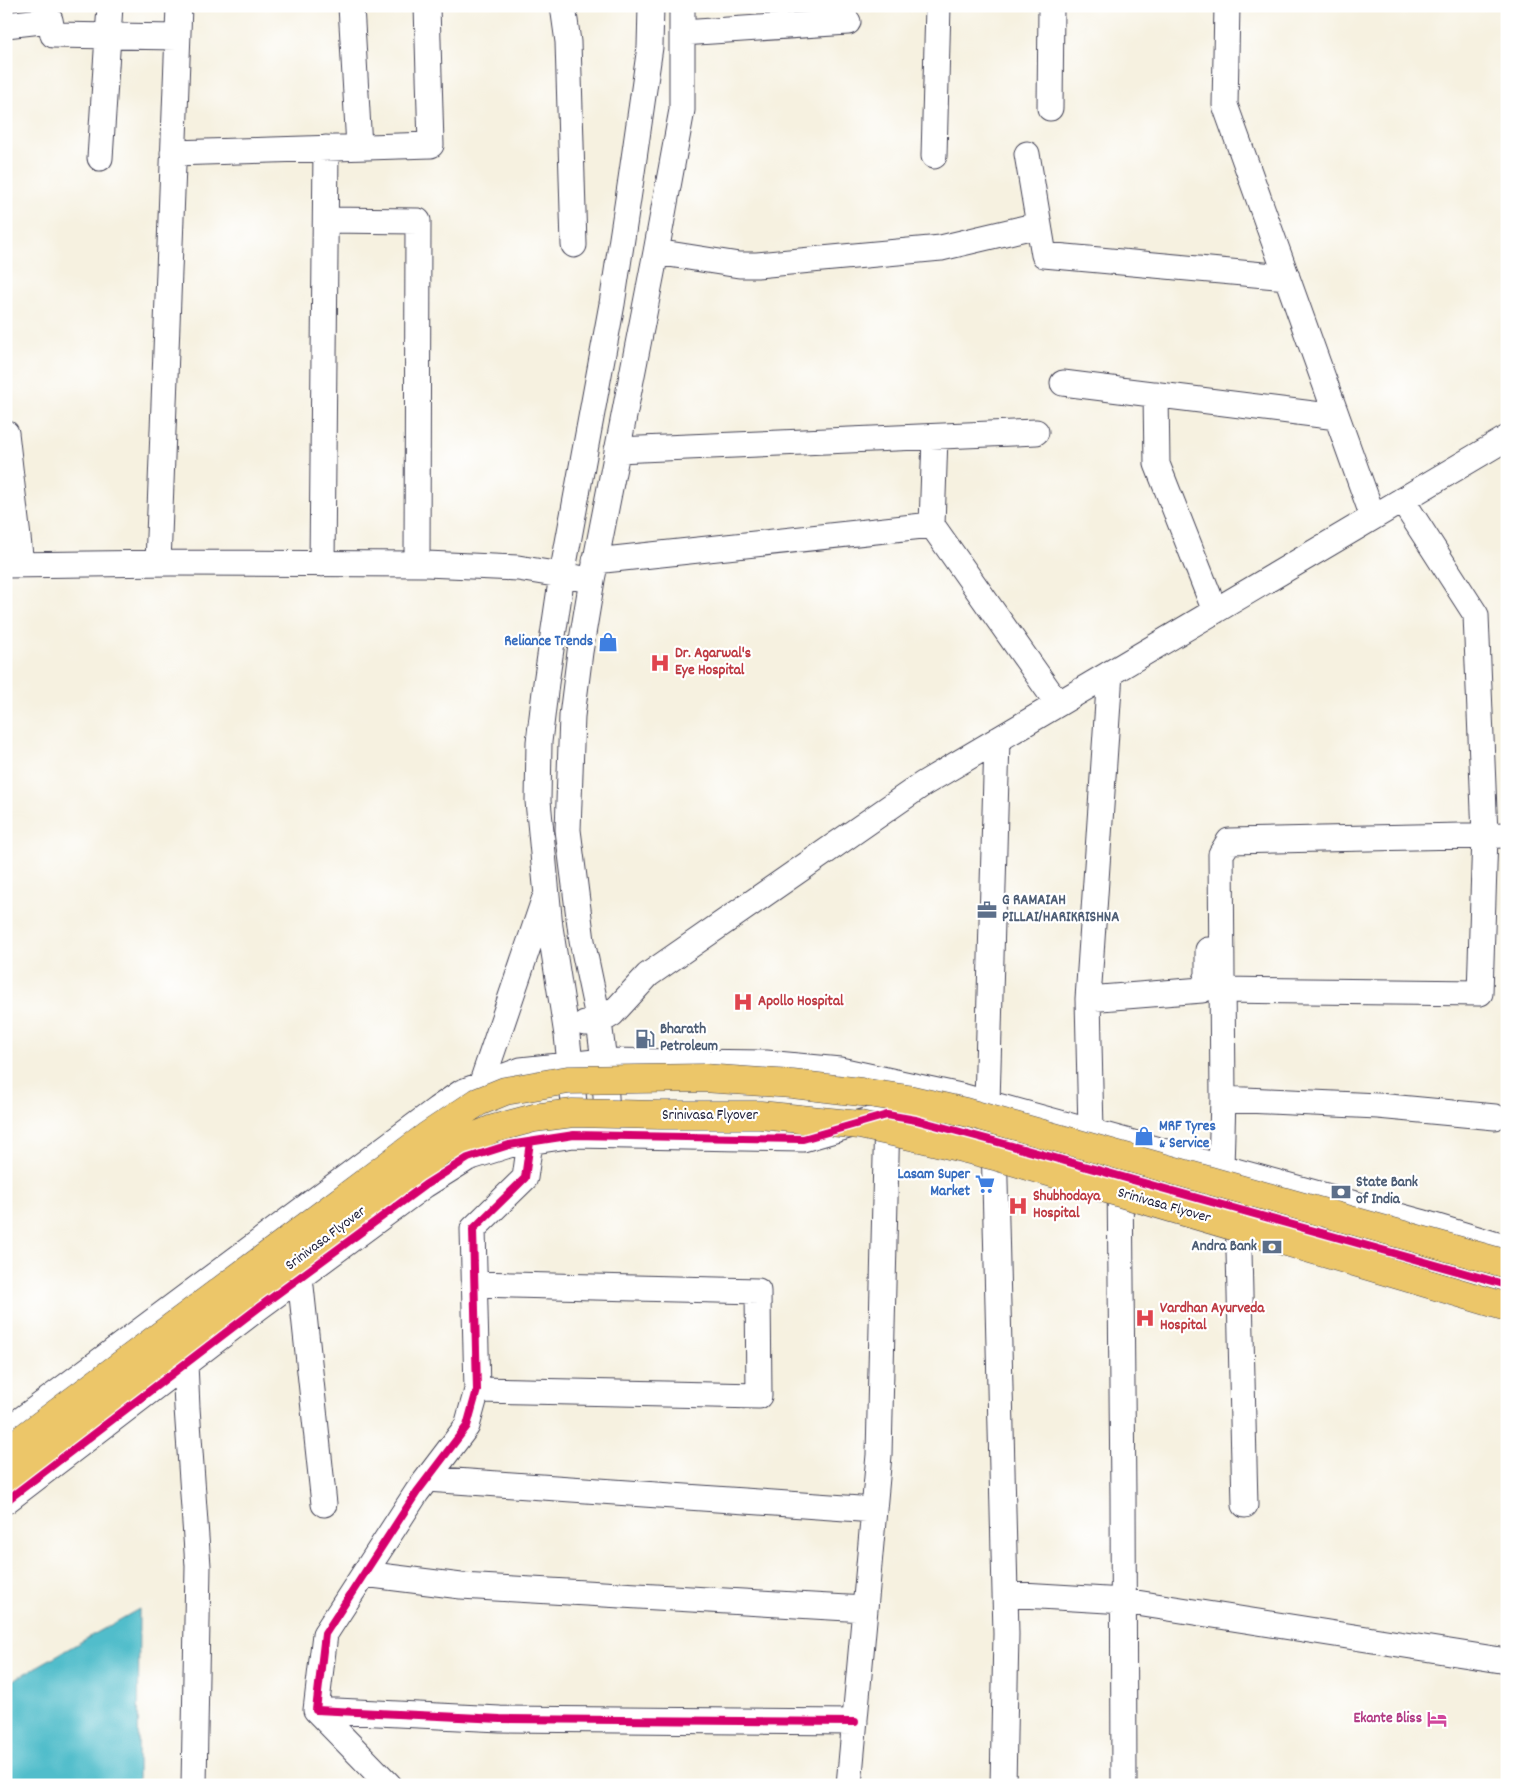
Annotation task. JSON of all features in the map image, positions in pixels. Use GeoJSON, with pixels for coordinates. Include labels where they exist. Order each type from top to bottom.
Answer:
{"type":"FeatureCollection","features":[{"type":"Feature","properties":{"kind":"main road","name":"Srinivasa Flyover"},"geometry":{"type":"LineString","coordinates":[[6,1451],[420,1142],[478,1102],[504,1091],[568,1080],[704,1078],[792,1084],[908,1099],[965,1112],[1507,1264]]}},
{"type":"Feature","properties":{"kind":"main road","name":"Srinivasa Flyover"},"geometry":{"type":"LineString","coordinates":[[6,1482],[442,1150],[493,1129],[534,1118],[573,1113],[660,1116],[760,1115],[860,1125],[886,1130],[998,1157],[1507,1307]]}},
{"type":"Feature","properties":{"kind":"street"},"geometry":{"type":"LineString","coordinates":[[100,158],[110,6]]}},
{"type":"Feature","properties":{"kind":"street"},"geometry":{"type":"LineString","coordinates":[[158,563],[179,6]]}},
{"type":"Feature","properties":{"kind":"street"},"geometry":{"type":"LineString","coordinates":[[351,6],[359,147]]}},
{"type":"Feature","properties":{"kind":"street"},"geometry":{"type":"LineString","coordinates":[[173,153],[431,145],[426,6]]}},
{"type":"Feature","properties":{"kind":"street"},"geometry":{"type":"LineString","coordinates":[[563,6],[568,42],[574,245]]}},
{"type":"Feature","properties":{"kind":"street"},"geometry":{"type":"LineString","coordinates":[[577,1135],[570,1065],[547,893],[538,801],[539,742],[562,575],[612,304],[650,47],[651,6]]}},
{"type":"Feature","properties":{"kind":"street"},"geometry":{"type":"LineString","coordinates":[[608,1136],[604,1061],[599,1022],[582,941],[568,830],[572,716],[580,652],[594,570],[682,110],[682,6]]}},
{"type":"Feature","properties":{"kind":"street"},"geometry":{"type":"LineString","coordinates":[[934,156],[938,6]]}},
{"type":"Feature","properties":{"kind":"street"},"geometry":{"type":"LineString","coordinates":[[1050,108],[1052,6]]}},
{"type":"Feature","properties":{"kind":"street"},"geometry":{"type":"LineString","coordinates":[[1227,6],[1225,105],[1373,517]]}},
{"type":"Feature","properties":{"kind":"street"},"geometry":{"type":"LineString","coordinates":[[6,25],[50,20],[53,35],[177,37]]}},
{"type":"Feature","properties":{"kind":"street"},"geometry":{"type":"LineString","coordinates":[[682,33],[848,22]]}},
{"type":"Feature","properties":{"kind":"street"},"geometry":{"type":"LineString","coordinates":[[322,564],[326,148]]}},
{"type":"Feature","properties":{"kind":"street"},"geometry":{"type":"LineString","coordinates":[[1026,154],[1044,255],[1287,277]]}},
{"type":"Feature","properties":{"kind":"street"},"geometry":{"type":"LineString","coordinates":[[326,220],[418,221],[417,564]]}},
{"type":"Feature","properties":{"kind":"street"},"geometry":{"type":"LineString","coordinates":[[656,252],[739,265],[757,265],[942,248],[1038,224]]}},
{"type":"Feature","properties":{"kind":"street"},"geometry":{"type":"LineString","coordinates":[[1063,383],[1338,417]]}},
{"type":"Feature","properties":{"kind":"street"},"geometry":{"type":"LineString","coordinates":[[1156,394],[1157,464],[1215,611]]}},
{"type":"Feature","properties":{"kind":"street"},"geometry":{"type":"LineString","coordinates":[[617,450],[1036,432]]}},
{"type":"Feature","properties":{"kind":"street"},"geometry":{"type":"LineString","coordinates":[[6,433],[13,564],[417,564],[518,568],[562,575],[932,524]]}},
{"type":"Feature","properties":{"kind":"street"},"geometry":{"type":"LineString","coordinates":[[935,437],[932,524],[1058,704]]}},
{"type":"Feature","properties":{"kind":"street"},"geometry":{"type":"LineString","coordinates":[[565,1026],[599,1022],[612,1014],[648,975],[923,784],[1507,438]]}},
{"type":"Feature","properties":{"kind":"street"},"geometry":{"type":"LineString","coordinates":[[1222,990],[1480,993],[1496,835],[1476,615],[1402,500]]}},
{"type":"Feature","properties":{"kind":"street"},"geometry":{"type":"LineString","coordinates":[[1091,1132],[1088,999],[1110,673]]}},
{"type":"Feature","properties":{"kind":"street"},"geometry":{"type":"LineString","coordinates":[[987,1103],[997,740]]}},
{"type":"Feature","properties":{"kind":"street"},"geometry":{"type":"LineString","coordinates":[[1221,1167],[1223,1098],[1220,854],[1229,841],[1496,835]]}},
{"type":"Feature","properties":{"kind":"street"},"geometry":{"type":"LineString","coordinates":[[1088,999],[1202,990],[1208,975],[1209,840]]}},
{"type":"Feature","properties":{"kind":"street"},"geometry":{"type":"LineString","coordinates":[[481,1085],[547,893]]}},
{"type":"Feature","properties":{"kind":"street"},"geometry":{"type":"LineString","coordinates":[[6,1431],[437,1109],[462,1092],[521,1070],[604,1061],[766,1063],[840,1070],[965,1097],[1507,1248]]}},
{"type":"Feature","properties":{"kind":"street"},"geometry":{"type":"LineString","coordinates":[[1223,1098],[1378,1106],[1495,1117]]}},
{"type":"Feature","properties":{"kind":"street"},"geometry":{"type":"LineString","coordinates":[[849,1785],[879,1455],[887,1115]]}},
{"type":"Feature","properties":{"kind":"street"},"geometry":{"type":"LineString","coordinates":[[6,1501],[185,1363],[425,1185],[468,1158],[509,1145],[577,1135],[803,1139],[887,1115],[916,1120],[994,1141],[1507,1285]]}},
{"type":"Feature","properties":{"kind":"street"},"geometry":{"type":"LineString","coordinates":[[994,1141],[1006,1634],[1003,1785]]}},
{"type":"Feature","properties":{"kind":"street"},"geometry":{"type":"LineString","coordinates":[[316,1710],[325,1634],[427,1479],[467,1426],[477,1390],[473,1229],[525,1178],[530,1142]]}},
{"type":"Feature","properties":{"kind":"street"},"geometry":{"type":"LineString","coordinates":[[1120,1176],[1124,1785]]}},
{"type":"Feature","properties":{"kind":"street"},"geometry":{"type":"LineString","coordinates":[[1238,1209],[1245,1505]]}},
{"type":"Feature","properties":{"kind":"street"},"geometry":{"type":"LineString","coordinates":[[300,1277],[324,1504]]}},
{"type":"Feature","properties":{"kind":"street"},"geometry":{"type":"LineString","coordinates":[[474,1284],[758,1291],[759,1396],[477,1390]]}},
{"type":"Feature","properties":{"kind":"street"},"geometry":{"type":"LineString","coordinates":[[185,1363],[198,1566],[194,1785]]}},
{"type":"Feature","properties":{"kind":"street"},"geometry":{"type":"LineString","coordinates":[[427,1479],[874,1510]]}},
{"type":"Feature","properties":{"kind":"street"},"geometry":{"type":"LineString","coordinates":[[364,1574],[461,1586],[865,1609]]}},
{"type":"Feature","properties":{"kind":"street"},"geometry":{"type":"LineString","coordinates":[[1005,1594],[1124,1601],[1507,1661]]}},
{"type":"Feature","properties":{"kind":"street"},"geometry":{"type":"LineString","coordinates":[[316,1710],[500,1719],[855,1722]]}},
{"type":"Feature","properties":{"kind":"street"},"geometry":{"type":"LineString","coordinates":[[316,1710],[389,1785]]}},
{"type":"Feature","properties":{"kind":"water"},"geometry":{"type":"Polygon","coordinates":[[[139,1609],[138,1785],[6,1785],[6,1684],[139,1609]]]}},
{"type":"Feature","properties":{"kind":"cycle path"},"geometry":{"type":"LineString","coordinates":[[6,1501],[258,1308],[425,1185],[468,1158],[509,1145],[574,1135],[803,1139],[887,1115],[916,1120],[994,1141],[1507,1285]]}},
{"type":"Feature","properties":{"kind":"cycle path"},"geometry":{"type":"LineString","coordinates":[[530,1142],[525,1178],[473,1229],[477,1390],[467,1426],[417,1492],[325,1634],[316,1710],[500,1719],[855,1722]]}},
{"type":"Feature","properties":{"kind":"place","name":"Reliance Trends"},"geometry":{"type":"Point","coordinates":[608,642]}},
{"type":"Feature","properties":{"kind":"place","name":"Dr. Agarwal's Eye Hospital"},"geometry":{"type":"Point","coordinates":[660,663]}},
{"type":"Feature","properties":{"kind":"place","name":"G RAMAIAH PILLAI/HARIKRISHNA"},"geometry":{"type":"Point","coordinates":[987,910]}},
{"type":"Feature","properties":{"kind":"place","name":"Apollo Hospital"},"geometry":{"type":"Point","coordinates":[743,1002]}},
{"type":"Feature","properties":{"kind":"place","name":"Bharath Petroleum"},"geometry":{"type":"Point","coordinates":[645,1039]}},
{"type":"Feature","properties":{"kind":"place","name":"MRF Tyres & Service"},"geometry":{"type":"Point","coordinates":[1144,1136]}},
{"type":"Feature","properties":{"kind":"place","name":"Lasam Super Market"},"geometry":{"type":"Point","coordinates":[985,1184]}},
{"type":"Feature","properties":{"kind":"place","name":"State Bank of India"},"geometry":{"type":"Point","coordinates":[1341,1192]}},
{"type":"Feature","properties":{"kind":"place","name":"Shubhodaya Hospital"},"geometry":{"type":"Point","coordinates":[1018,1206]}},
{"type":"Feature","properties":{"kind":"place","name":"Andra Bank"},"geometry":{"type":"Point","coordinates":[1272,1247]}},
{"type":"Feature","properties":{"kind":"place","name":"Vardhan Ayurveda Hospital"},"geometry":{"type":"Point","coordinates":[1145,1318]}},
{"type":"Feature","properties":{"kind":"place","name":"Ekante Bliss"},"geometry":{"type":"Point","coordinates":[1437,1719]}}]}
